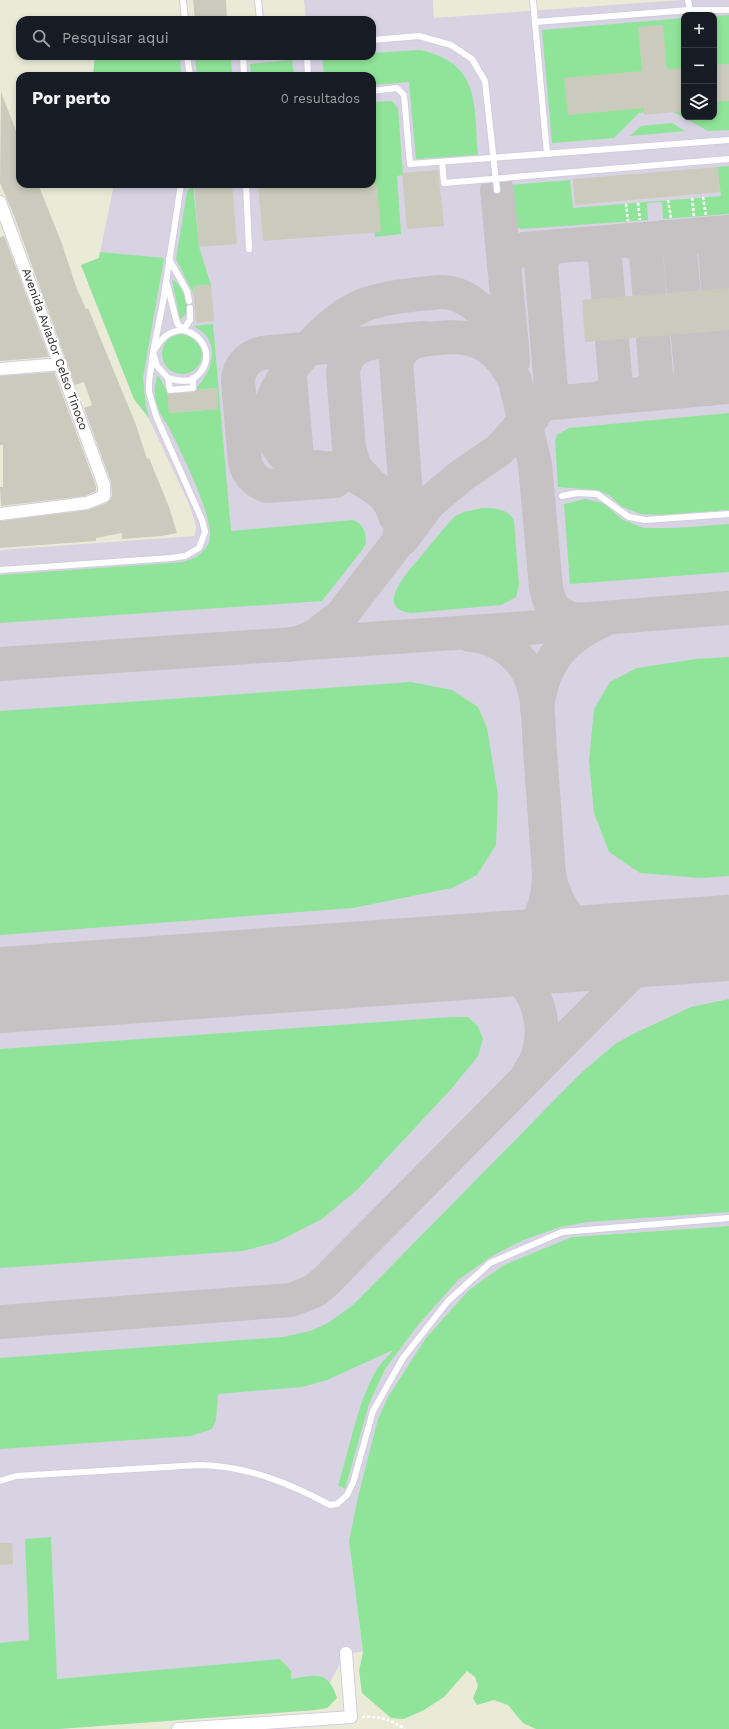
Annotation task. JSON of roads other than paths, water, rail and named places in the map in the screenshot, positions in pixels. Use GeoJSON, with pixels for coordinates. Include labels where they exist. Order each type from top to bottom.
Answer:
{"type":"FeatureCollection","features":[{"type":"Feature","properties":{"kind":"street","name":"Avenida Aviador Celso Tinoco"},"geometry":{"type":"LineString","coordinates":[[0,202],[4,220],[61,364],[104,485],[104,496],[87,503],[0,514]]}},
{"type":"Feature","properties":{"kind":"street"},"geometry":{"type":"LineString","coordinates":[[0,370],[61,364]]}},
{"type":"Feature","properties":{"kind":"street"},"geometry":{"type":"LineString","coordinates":[[178,1729],[351,1717],[346,1653]]}},
{"type":"Feature","properties":{"kind":"lane"},"geometry":{"type":"LineString","coordinates":[[183,0],[184,16]]}},
{"type":"Feature","properties":{"kind":"lane"},"geometry":{"type":"LineString","coordinates":[[258,0],[260,16]]}},
{"type":"Feature","properties":{"kind":"lane"},"geometry":{"type":"LineString","coordinates":[[533,0],[547,154]]}},
{"type":"Feature","properties":{"kind":"lane"},"geometry":{"type":"LineString","coordinates":[[688,0],[690,10]]}},
{"type":"Feature","properties":{"kind":"lane"},"geometry":{"type":"LineString","coordinates":[[535,22],[690,10],[729,10]]}},
{"type":"Feature","properties":{"kind":"lane"},"geometry":{"type":"LineString","coordinates":[[376,40],[419,36],[451,46],[472,59],[485,81],[497,190]]}},
{"type":"Feature","properties":{"kind":"lane"},"geometry":{"type":"LineString","coordinates":[[188,60],[189,72]]}},
{"type":"Feature","properties":{"kind":"lane"},"geometry":{"type":"LineString","coordinates":[[243,60],[244,72]]}},
{"type":"Feature","properties":{"kind":"lane"},"geometry":{"type":"LineString","coordinates":[[307,60],[308,72]]}},
{"type":"Feature","properties":{"kind":"lane"},"geometry":{"type":"LineString","coordinates":[[376,91],[397,88],[404,95],[410,164],[729,140]]}},
{"type":"Feature","properties":{"kind":"lane"},"geometry":{"type":"LineString","coordinates":[[442,162],[444,183],[729,159]]}},
{"type":"Feature","properties":{"kind":"lane"},"geometry":{"type":"LineString","coordinates":[[0,570],[171,558],[185,556],[199,548],[205,532],[202,520],[156,416],[149,392],[148,382],[180,188]]}},
{"type":"Feature","properties":{"kind":"lane"},"geometry":{"type":"LineString","coordinates":[[246,188],[249,248]]}},
{"type":"Feature","properties":{"kind":"lane"},"geometry":{"type":"LineString","coordinates":[[169,259],[187,291],[189,301]]}},
{"type":"Feature","properties":{"kind":"lane"},"geometry":{"type":"LineString","coordinates":[[166,281],[177,323],[183,330],[197,336],[204,344],[207,355],[202,370],[190,380],[168,378]]}},
{"type":"Feature","properties":{"kind":"lane"},"geometry":{"type":"LineString","coordinates":[[190,308],[190,320],[183,330],[174,331],[166,335],[153,352],[157,366],[168,378],[170,390],[193,388],[193,378]]}},
{"type":"Feature","properties":{"kind":"lane"},"geometry":{"type":"LineString","coordinates":[[562,496],[577,493],[597,494],[629,517],[645,520],[729,514]]}},
{"type":"Feature","properties":{"kind":"lane"},"geometry":{"type":"LineString","coordinates":[[0,1480],[16,1476],[220,1465],[240,1468],[270,1477],[330,1505],[337,1504],[347,1495],[353,1483],[373,1411],[403,1358],[448,1301],[490,1263],[562,1232],[729,1218]]}}]}
